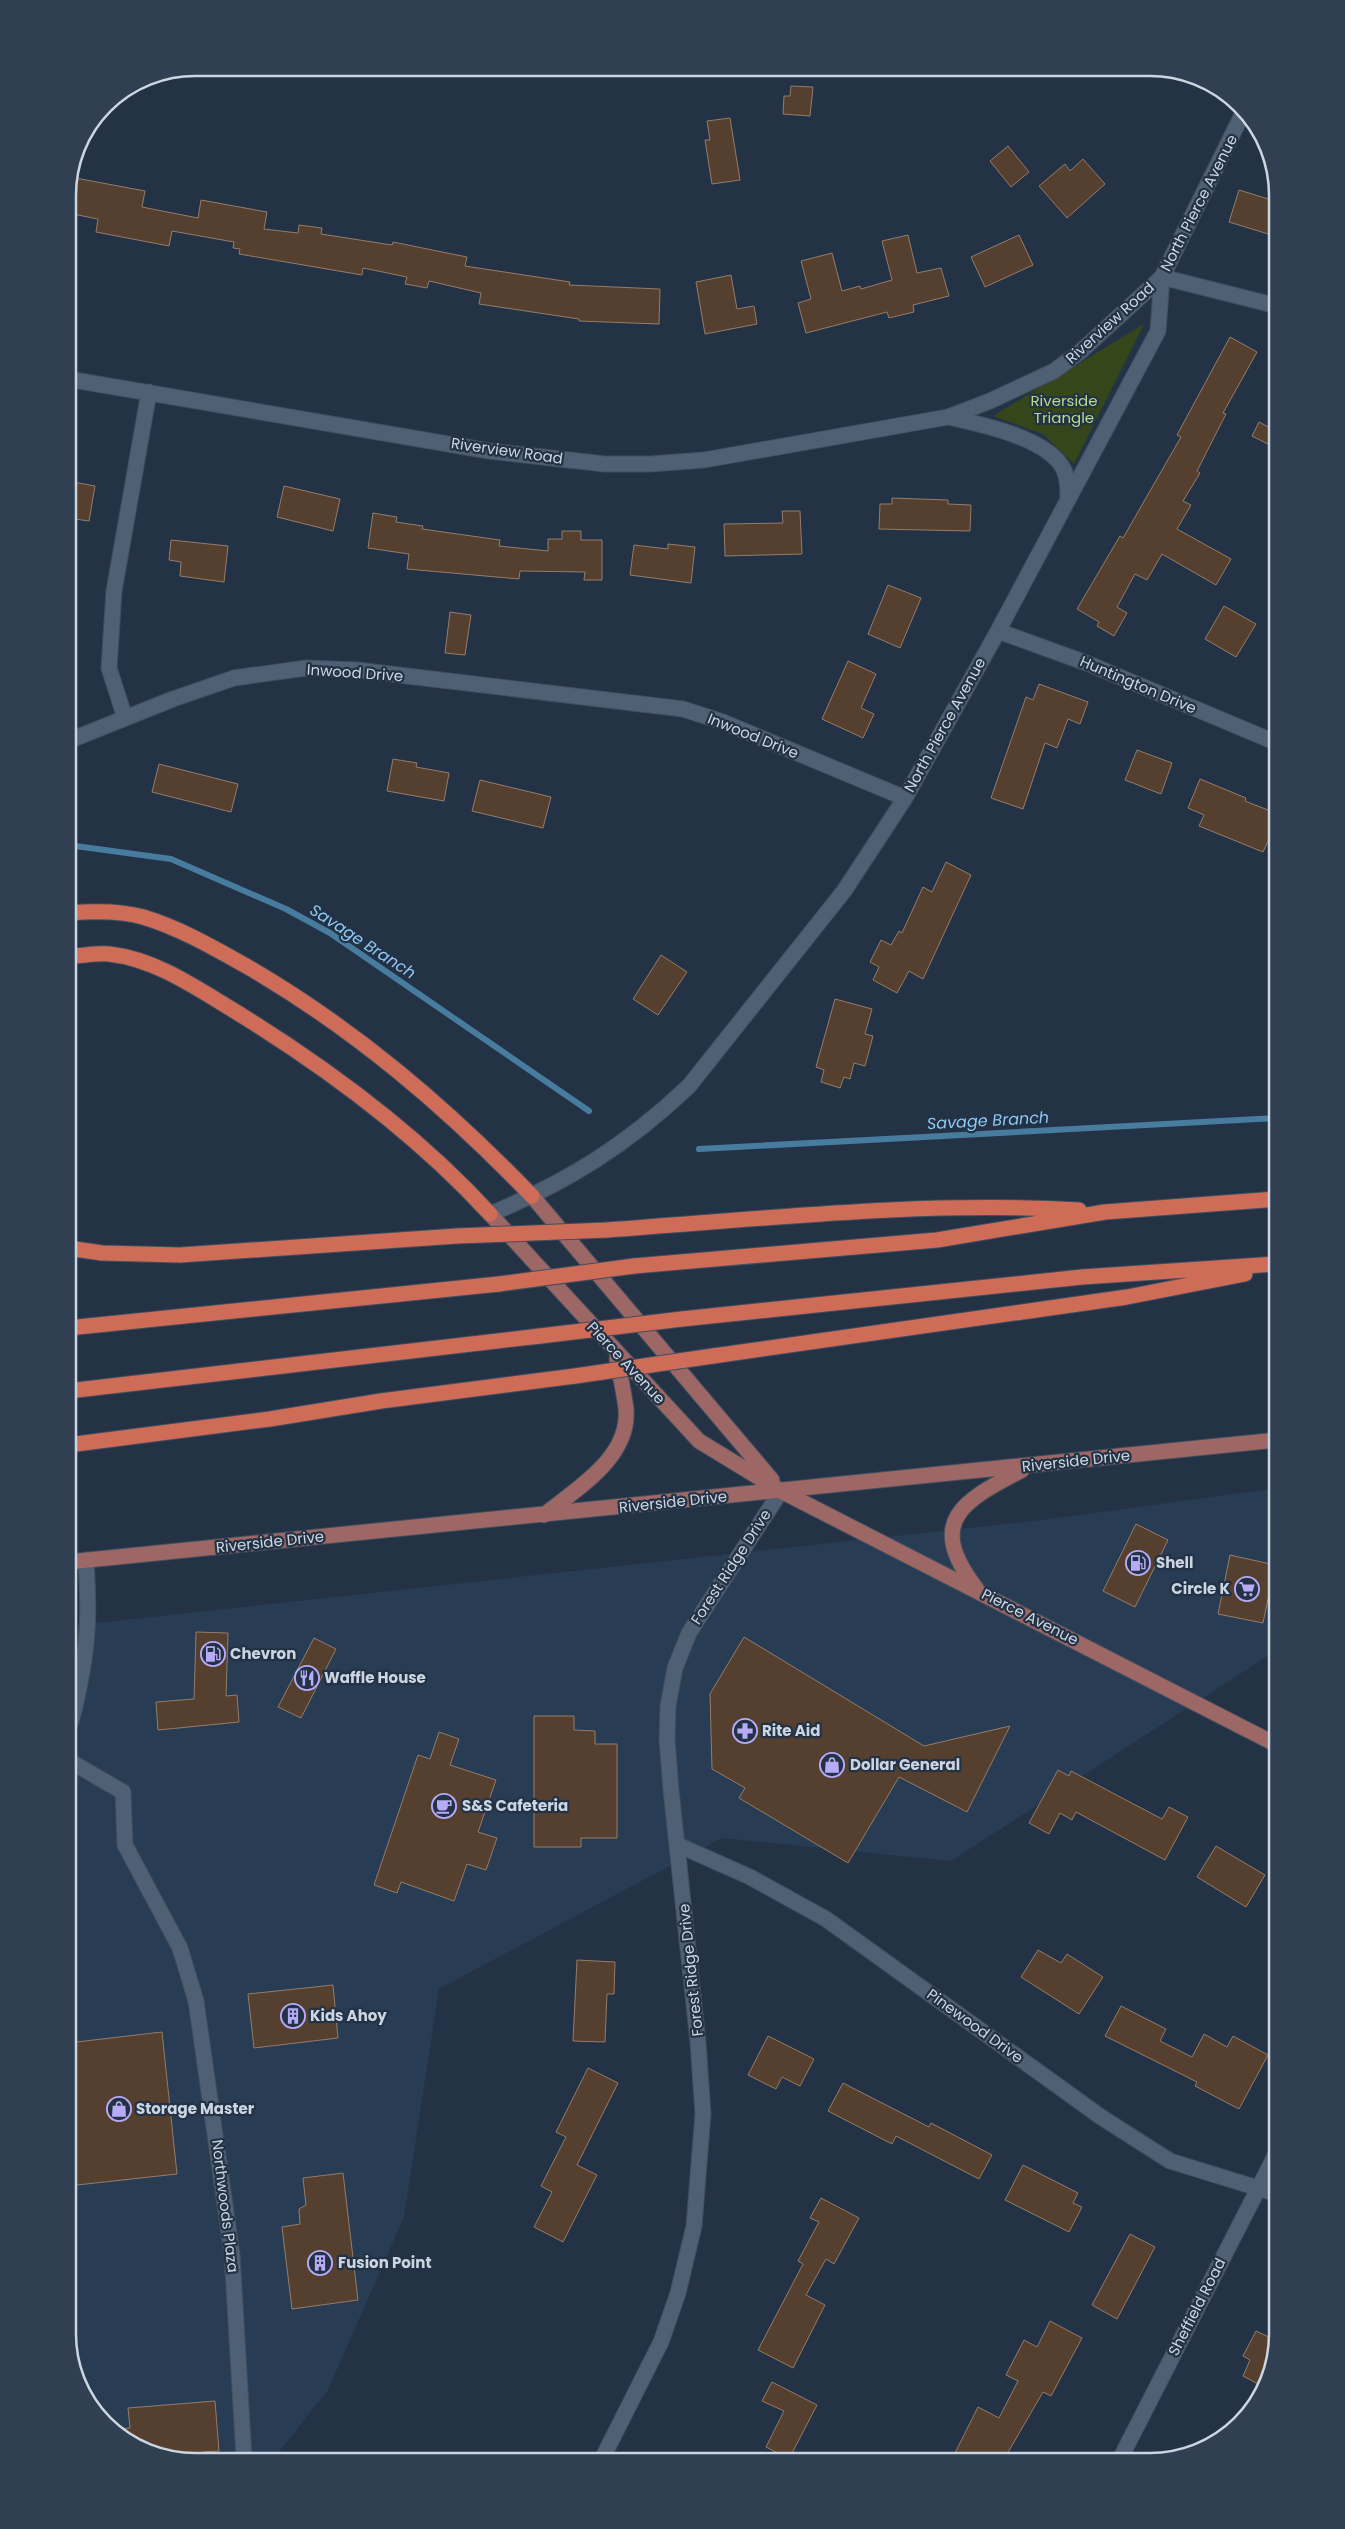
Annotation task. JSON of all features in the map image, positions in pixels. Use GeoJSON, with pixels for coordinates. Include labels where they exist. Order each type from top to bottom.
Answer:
{"type":"FeatureCollection","features":[{"type":"Feature","properties":{"kind":"highway"},"geometry":{"type":"LineString","coordinates":[[77,913],[91,911],[131,915],[165,924],[215,948],[277,984],[342,1028],[401,1073],[474,1136],[532,1196]]}},
{"type":"Feature","properties":{"kind":"highway"},"geometry":{"type":"LineString","coordinates":[[77,956],[109,954],[158,968],[202,991],[282,1041],[350,1088],[418,1143],[490,1214]]}},
{"type":"Feature","properties":{"kind":"highway"},"geometry":{"type":"LineString","coordinates":[[76,1327],[499,1284],[634,1266],[937,1240],[1105,1212],[1269,1200]]}},
{"type":"Feature","properties":{"kind":"highway"},"geometry":{"type":"LineString","coordinates":[[77,1249],[102,1253],[180,1255],[457,1236],[607,1230],[876,1212],[1008,1206],[1105,1212]]}},
{"type":"Feature","properties":{"kind":"highway"},"geometry":{"type":"LineString","coordinates":[[76,1390],[682,1319],[1082,1277],[1269,1265]]}},
{"type":"Feature","properties":{"kind":"highway"},"geometry":{"type":"LineString","coordinates":[[76,1444],[270,1419],[381,1401],[576,1376],[1127,1297],[1269,1270]]}},
{"type":"Feature","properties":{"kind":"main road","name":"Pierce Avenue"},"geometry":{"type":"LineString","coordinates":[[532,1196],[781,1491]]}},
{"type":"Feature","properties":{"kind":"main road","name":"Pierce Avenue"},"geometry":{"type":"LineString","coordinates":[[490,1214],[699,1441],[781,1491],[1269,1740]]}},
{"type":"Feature","properties":{"kind":"main road"},"geometry":{"type":"LineString","coordinates":[[544,1515],[606,1464],[623,1434],[626,1410],[616,1352]]}},
{"type":"Feature","properties":{"kind":"main road","name":"Riverside Drive"},"geometry":{"type":"LineString","coordinates":[[76,1561],[1269,1441]]}},
{"type":"Feature","properties":{"kind":"main road"},"geometry":{"type":"LineString","coordinates":[[978,1591],[961,1568],[954,1553],[952,1538],[955,1522],[962,1509],[973,1498],[1028,1466]]}},
{"type":"Feature","properties":{"kind":"street","name":"North Pierce Avenue"},"geometry":{"type":"LineString","coordinates":[[490,1214],[532,1196],[583,1169],[625,1142],[689,1086],[849,884],[905,798],[1068,502],[1158,331],[1162,277],[1240,119]]}},
{"type":"Feature","properties":{"kind":"street"},"geometry":{"type":"LineString","coordinates":[[1162,277],[1269,304]]}},
{"type":"Feature","properties":{"kind":"street","name":"Riverview Road"},"geometry":{"type":"LineString","coordinates":[[77,380],[490,451],[605,464],[650,464],[704,460],[948,417],[1018,389],[1054,371],[1081,351],[1162,277]]}},
{"type":"Feature","properties":{"kind":"street"},"geometry":{"type":"LineString","coordinates":[[125,718],[109,668],[114,591],[149,392]]}},
{"type":"Feature","properties":{"kind":"street","name":"Riverview Road"},"geometry":{"type":"LineString","coordinates":[[948,417],[1008,433],[1034,444],[1050,454],[1063,468],[1066,475],[1068,481],[1068,502]]}},
{"type":"Feature","properties":{"kind":"street","name":"Huntington Drive"},"geometry":{"type":"LineString","coordinates":[[998,631],[1089,664],[1269,739]]}},
{"type":"Feature","properties":{"kind":"street","name":"Inwood Drive"},"geometry":{"type":"LineString","coordinates":[[77,737],[234,678],[306,668],[357,670],[683,709],[723,722],[905,798]]}},
{"type":"Feature","properties":{"kind":"street","name":"Forest Ridge Drive"},"geometry":{"type":"LineString","coordinates":[[605,2452],[661,2342],[678,2293],[694,2226],[703,2114],[667,1739],[668,1706],[675,1668],[689,1634],[781,1491]]}},
{"type":"Feature","properties":{"kind":"street"},"geometry":{"type":"LineString","coordinates":[[76,1701],[85,1661],[89,1614],[86,1560]]}},
{"type":"Feature","properties":{"kind":"street","name":"Northwoods Plaza"},"geometry":{"type":"LineString","coordinates":[[76,1765],[123,1792],[125,1845],[180,1948],[196,2001],[232,2254],[238,2323],[244,2452]]}},
{"type":"Feature","properties":{"kind":"street","name":"Pinewood Drive"},"geometry":{"type":"LineString","coordinates":[[678,1845],[750,1877],[826,1919],[1101,2117],[1170,2161],[1226,2180],[1269,2191]]}},
{"type":"Feature","properties":{"kind":"street","name":"Sheffield Road"},"geometry":{"type":"LineString","coordinates":[[1124,2453],[1269,2168]]}},
{"type":"Feature","properties":{"kind":"shaded area"},"geometry":{"type":"Polygon","coordinates":[[[1269,1489],[1269,1655],[951,1861],[722,1838],[439,1989],[404,2217],[328,2390],[279,2452],[188,2452],[172,2450],[136,2437],[111,2418],[92,2393],[85,2379],[77,2349],[76,2334],[76,1625],[1042,1520],[1269,1489]]]}},
{"type":"Feature","properties":{"kind":"green space","name":"Riverside Triangle"},"geometry":{"type":"Polygon","coordinates":[[[1144,324],[1074,464],[1043,434],[993,416],[1144,324]]]}},
{"type":"Feature","properties":{"kind":"building"},"geometry":{"type":"Polygon","coordinates":[[[791,86],[813,87],[810,116],[783,114],[784,96],[790,96],[791,86]]]}},
{"type":"Feature","properties":{"kind":"building"},"geometry":{"type":"Polygon","coordinates":[[[730,118],[740,180],[712,184],[705,140],[710,140],[707,121],[730,118]]]}},
{"type":"Feature","properties":{"kind":"building"},"geometry":{"type":"Polygon","coordinates":[[[1008,146],[1029,172],[1011,187],[990,161],[1008,146]]]}},
{"type":"Feature","properties":{"kind":"building"},"geometry":{"type":"Polygon","coordinates":[[[1083,159],[1105,184],[1067,218],[1039,186],[1065,164],[1070,171],[1083,159]]]}},
{"type":"Feature","properties":{"kind":"building"},"geometry":{"type":"Polygon","coordinates":[[[77,178],[145,191],[142,207],[198,218],[201,200],[267,212],[264,229],[298,233],[299,225],[322,228],[321,234],[392,245],[393,242],[467,257],[465,266],[570,282],[569,285],[660,289],[659,324],[579,321],[579,319],[479,304],[481,293],[429,281],[427,288],[405,284],[407,277],[363,268],[362,275],[239,254],[240,249],[233,248],[234,242],[172,231],[169,246],[96,232],[98,219],[77,215],[77,178]]]}},
{"type":"Feature","properties":{"kind":"building"},"geometry":{"type":"Polygon","coordinates":[[[1239,190],[1269,199],[1269,234],[1229,222],[1239,190]]]}},
{"type":"Feature","properties":{"kind":"building"},"geometry":{"type":"Polygon","coordinates":[[[908,235],[917,273],[941,268],[949,296],[913,305],[914,312],[889,318],[887,312],[806,333],[798,303],[811,299],[801,261],[832,253],[842,291],[860,286],[861,289],[892,280],[882,241],[908,235]]]}},
{"type":"Feature","properties":{"kind":"building"},"geometry":{"type":"Polygon","coordinates":[[[1019,235],[1033,265],[985,287],[971,257],[1019,235]]]}},
{"type":"Feature","properties":{"kind":"building"},"geometry":{"type":"Polygon","coordinates":[[[731,275],[737,309],[754,306],[757,324],[705,334],[696,282],[731,275]]]}},
{"type":"Feature","properties":{"kind":"building"},"geometry":{"type":"Polygon","coordinates":[[[1230,337],[1257,352],[1223,413],[1226,414],[1197,471],[1200,473],[1183,501],[1191,505],[1177,529],[1231,559],[1216,585],[1162,554],[1147,580],[1135,574],[1117,607],[1127,613],[1114,636],[1097,626],[1099,622],[1077,609],[1120,536],[1123,538],[1181,437],[1177,435],[1230,337]]]}},
{"type":"Feature","properties":{"kind":"building"},"geometry":{"type":"Polygon","coordinates":[[[1259,422],[1269,427],[1269,444],[1252,436],[1259,422]]]}},
{"type":"Feature","properties":{"kind":"building"},"geometry":{"type":"Polygon","coordinates":[[[77,483],[95,486],[89,521],[77,519],[77,483]]]}},
{"type":"Feature","properties":{"kind":"building"},"geometry":{"type":"Polygon","coordinates":[[[284,486],[340,499],[333,531],[277,517],[284,486]]]}},
{"type":"Feature","properties":{"kind":"building"},"geometry":{"type":"Polygon","coordinates":[[[892,498],[948,500],[948,504],[971,505],[970,531],[879,529],[880,504],[892,504],[892,498]]]}},
{"type":"Feature","properties":{"kind":"building"},"geometry":{"type":"Polygon","coordinates":[[[782,511],[800,511],[802,554],[725,556],[724,524],[783,523],[782,511]]]}},
{"type":"Feature","properties":{"kind":"building"},"geometry":{"type":"Polygon","coordinates":[[[373,513],[397,517],[396,522],[423,526],[422,529],[500,540],[499,546],[548,551],[548,539],[562,539],[562,531],[581,531],[581,540],[602,540],[602,580],[584,580],[585,572],[520,571],[519,579],[407,569],[409,554],[368,548],[373,513]]]}},
{"type":"Feature","properties":{"kind":"building"},"geometry":{"type":"Polygon","coordinates":[[[171,540],[228,546],[224,582],[180,576],[181,562],[169,560],[171,540]]]}},
{"type":"Feature","properties":{"kind":"building"},"geometry":{"type":"Polygon","coordinates":[[[668,544],[695,547],[691,583],[630,575],[634,545],[668,549],[668,544]]]}},
{"type":"Feature","properties":{"kind":"building"},"geometry":{"type":"Polygon","coordinates":[[[888,585],[921,598],[900,648],[868,634],[888,585]]]}},
{"type":"Feature","properties":{"kind":"building"},"geometry":{"type":"Polygon","coordinates":[[[1224,606],[1256,624],[1236,657],[1205,639],[1224,606]]]}},
{"type":"Feature","properties":{"kind":"building"},"geometry":{"type":"Polygon","coordinates":[[[450,612],[471,615],[465,655],[445,653],[450,612]]]}},
{"type":"Feature","properties":{"kind":"building"},"geometry":{"type":"Polygon","coordinates":[[[848,661],[876,674],[861,708],[874,714],[863,738],[822,719],[848,661]]]}},
{"type":"Feature","properties":{"kind":"building"},"geometry":{"type":"Polygon","coordinates":[[[1039,684],[1088,702],[1080,724],[1068,719],[1057,748],[1045,743],[1023,809],[991,798],[1026,697],[1033,700],[1039,684]]]}},
{"type":"Feature","properties":{"kind":"building"},"geometry":{"type":"Polygon","coordinates":[[[1137,750],[1172,763],[1161,794],[1125,780],[1137,750]]]}},
{"type":"Feature","properties":{"kind":"building"},"geometry":{"type":"Polygon","coordinates":[[[393,759],[417,763],[416,767],[449,773],[444,801],[387,791],[393,759]]]}},
{"type":"Feature","properties":{"kind":"building"},"geometry":{"type":"Polygon","coordinates":[[[159,764],[238,784],[231,812],[152,792],[159,764]]]}},
{"type":"Feature","properties":{"kind":"building"},"geometry":{"type":"Polygon","coordinates":[[[1200,779],[1246,798],[1245,801],[1269,810],[1269,841],[1263,852],[1199,826],[1204,815],[1188,808],[1200,779]]]}},
{"type":"Feature","properties":{"kind":"building"},"geometry":{"type":"Polygon","coordinates":[[[480,780],[551,797],[543,828],[472,811],[480,780]]]}},
{"type":"Feature","properties":{"kind":"building"},"geometry":{"type":"Polygon","coordinates":[[[946,862],[971,875],[923,979],[909,971],[897,993],[873,980],[879,967],[870,962],[881,940],[891,945],[899,931],[902,933],[923,887],[932,892],[946,862]]]}},
{"type":"Feature","properties":{"kind":"building"},"geometry":{"type":"Polygon","coordinates":[[[661,955],[687,972],[658,1015],[633,999],[661,955]]]}},
{"type":"Feature","properties":{"kind":"building"},"geometry":{"type":"Polygon","coordinates":[[[835,999],[872,1009],[865,1034],[873,1036],[865,1066],[854,1063],[850,1079],[844,1077],[840,1088],[821,1082],[824,1070],[816,1067],[835,999]]]}},
{"type":"Feature","properties":{"kind":"building"},"geometry":{"type":"Polygon","coordinates":[[[1136,1524],[1168,1540],[1135,1607],[1103,1591],[1136,1524]]]}},
{"type":"Feature","properties":{"kind":"building","name":"Circle K"},"geometry":{"type":"Polygon","coordinates":[[[1230,1555],[1269,1564],[1269,1594],[1263,1623],[1218,1614],[1230,1555]]]}},
{"type":"Feature","properties":{"kind":"building"},"geometry":{"type":"Polygon","coordinates":[[[196,1632],[228,1633],[226,1696],[237,1695],[239,1722],[158,1730],[156,1702],[194,1699],[196,1632]]]}},
{"type":"Feature","properties":{"kind":"building"},"geometry":{"type":"Polygon","coordinates":[[[744,1637],[924,1746],[1010,1726],[967,1812],[899,1777],[848,1863],[739,1798],[745,1788],[712,1769],[710,1694],[744,1637]]]}},
{"type":"Feature","properties":{"kind":"building","name":"Waffle House"},"geometry":{"type":"Polygon","coordinates":[[[314,1638],[336,1649],[301,1718],[278,1707],[314,1638]]]}},
{"type":"Feature","properties":{"kind":"building"},"geometry":{"type":"Polygon","coordinates":[[[534,1716],[574,1716],[574,1730],[595,1731],[595,1744],[617,1744],[617,1838],[581,1838],[581,1847],[534,1847],[534,1716]]]}},
{"type":"Feature","properties":{"kind":"building","name":"S&S Cafeteria"},"geometry":{"type":"Polygon","coordinates":[[[439,1732],[459,1739],[450,1765],[496,1780],[478,1832],[497,1838],[486,1870],[467,1864],[454,1901],[401,1882],[397,1893],[374,1885],[418,1755],[430,1759],[439,1732]]]}},
{"type":"Feature","properties":{"kind":"building"},"geometry":{"type":"Polygon","coordinates":[[[1058,1770],[1069,1776],[1071,1771],[1162,1819],[1169,1807],[1188,1817],[1165,1860],[1076,1812],[1072,1820],[1060,1813],[1049,1834],[1029,1823],[1058,1770]]]}},
{"type":"Feature","properties":{"kind":"building"},"geometry":{"type":"Polygon","coordinates":[[[1216,1846],[1265,1875],[1246,1907],[1197,1877],[1216,1846]]]}},
{"type":"Feature","properties":{"kind":"building"},"geometry":{"type":"Polygon","coordinates":[[[1038,1950],[1061,1963],[1067,1954],[1103,1977],[1079,2014],[1021,1977],[1038,1950]]]}},
{"type":"Feature","properties":{"kind":"building"},"geometry":{"type":"Polygon","coordinates":[[[577,1960],[615,1962],[614,1994],[607,1994],[605,2042],[573,2041],[577,1960]]]}},
{"type":"Feature","properties":{"kind":"building","name":"Kids Ahoy"},"geometry":{"type":"Polygon","coordinates":[[[333,1985],[338,2038],[254,2048],[248,1994],[333,1985]]]}},
{"type":"Feature","properties":{"kind":"building"},"geometry":{"type":"Polygon","coordinates":[[[1121,2006],[1166,2029],[1160,2041],[1192,2057],[1204,2034],[1227,2047],[1233,2036],[1268,2055],[1239,2109],[1195,2086],[1197,2082],[1105,2036],[1121,2006]]]}},
{"type":"Feature","properties":{"kind":"building","name":"Storage Master"},"geometry":{"type":"Polygon","coordinates":[[[162,2032],[177,2174],[76,2185],[76,2042],[162,2032]]]}},
{"type":"Feature","properties":{"kind":"building"},"geometry":{"type":"Polygon","coordinates":[[[768,2036],[814,2059],[800,2086],[782,2077],[776,2089],[748,2075],[768,2036]]]}},
{"type":"Feature","properties":{"kind":"building"},"geometry":{"type":"Polygon","coordinates":[[[588,2068],[618,2083],[577,2165],[597,2175],[563,2242],[534,2227],[552,2192],[541,2186],[566,2137],[556,2132],[588,2068]]]}},
{"type":"Feature","properties":{"kind":"building"},"geometry":{"type":"Polygon","coordinates":[[[843,2083],[929,2127],[931,2123],[992,2155],[979,2179],[896,2136],[892,2144],[828,2111],[843,2083]]]}},
{"type":"Feature","properties":{"kind":"building"},"geometry":{"type":"Polygon","coordinates":[[[1023,2165],[1078,2193],[1073,2203],[1082,2207],[1069,2232],[1005,2200],[1023,2165]]]}},
{"type":"Feature","properties":{"kind":"building","name":"Fusion Point"},"geometry":{"type":"Polygon","coordinates":[[[343,2173],[358,2300],[292,2309],[282,2227],[300,2224],[299,2209],[306,2205],[303,2178],[343,2173]]]}},
{"type":"Feature","properties":{"kind":"building"},"geometry":{"type":"Polygon","coordinates":[[[821,2198],[859,2218],[834,2264],[826,2259],[806,2295],[825,2305],[793,2368],[758,2350],[803,2264],[798,2261],[819,2222],[810,2218],[821,2198]]]}},
{"type":"Feature","properties":{"kind":"building"},"geometry":{"type":"Polygon","coordinates":[[[1130,2234],[1155,2247],[1117,2319],[1092,2305],[1130,2234]]]}},
{"type":"Feature","properties":{"kind":"building"},"geometry":{"type":"Polygon","coordinates":[[[1050,2321],[1082,2338],[1051,2396],[1043,2392],[1008,2453],[955,2453],[978,2407],[999,2418],[1018,2381],[1006,2375],[1024,2340],[1037,2347],[1050,2321]]]}},
{"type":"Feature","properties":{"kind":"building"},"geometry":{"type":"Polygon","coordinates":[[[1256,2331],[1269,2337],[1265,2364],[1257,2383],[1243,2376],[1250,2360],[1243,2356],[1256,2331]]]}},
{"type":"Feature","properties":{"kind":"building"},"geometry":{"type":"Polygon","coordinates":[[[772,2382],[817,2405],[792,2453],[777,2453],[766,2447],[784,2411],[762,2401],[772,2382]]]}},
{"type":"Feature","properties":{"kind":"building"},"geometry":{"type":"Polygon","coordinates":[[[215,2401],[219,2451],[188,2452],[172,2450],[136,2437],[124,2428],[130,2428],[128,2408],[215,2401]]]}},
{"type":"Feature","properties":{"kind":"waterway","name":"Savage Branch"},"geometry":{"type":"LineString","coordinates":[[77,846],[171,859],[286,909],[330,933],[589,1111]]}},
{"type":"Feature","properties":{"kind":"waterway","name":"Savage Branch"},"geometry":{"type":"LineString","coordinates":[[699,1149],[1269,1118]]}},
{"type":"Feature","properties":{"kind":"place","name":"Shell"},"geometry":{"type":"Point","coordinates":[1138,1563]}},
{"type":"Feature","properties":{"kind":"place","name":"Circle K"},"geometry":{"type":"Point","coordinates":[1247,1589]}},
{"type":"Feature","properties":{"kind":"place","name":"Chevron"},"geometry":{"type":"Point","coordinates":[213,1654]}},
{"type":"Feature","properties":{"kind":"place","name":"Waffle House"},"geometry":{"type":"Point","coordinates":[307,1678]}},
{"type":"Feature","properties":{"kind":"place","name":"Rite Aid"},"geometry":{"type":"Point","coordinates":[745,1731]}},
{"type":"Feature","properties":{"kind":"place","name":"Dollar General"},"geometry":{"type":"Point","coordinates":[832,1765]}},
{"type":"Feature","properties":{"kind":"place","name":"S&S Cafeteria"},"geometry":{"type":"Point","coordinates":[444,1806]}},
{"type":"Feature","properties":{"kind":"place","name":"Kids Ahoy"},"geometry":{"type":"Point","coordinates":[293,2016]}},
{"type":"Feature","properties":{"kind":"place","name":"Storage Master"},"geometry":{"type":"Point","coordinates":[119,2109]}},
{"type":"Feature","properties":{"kind":"place","name":"Fusion Point"},"geometry":{"type":"Point","coordinates":[320,2263]}}]}
